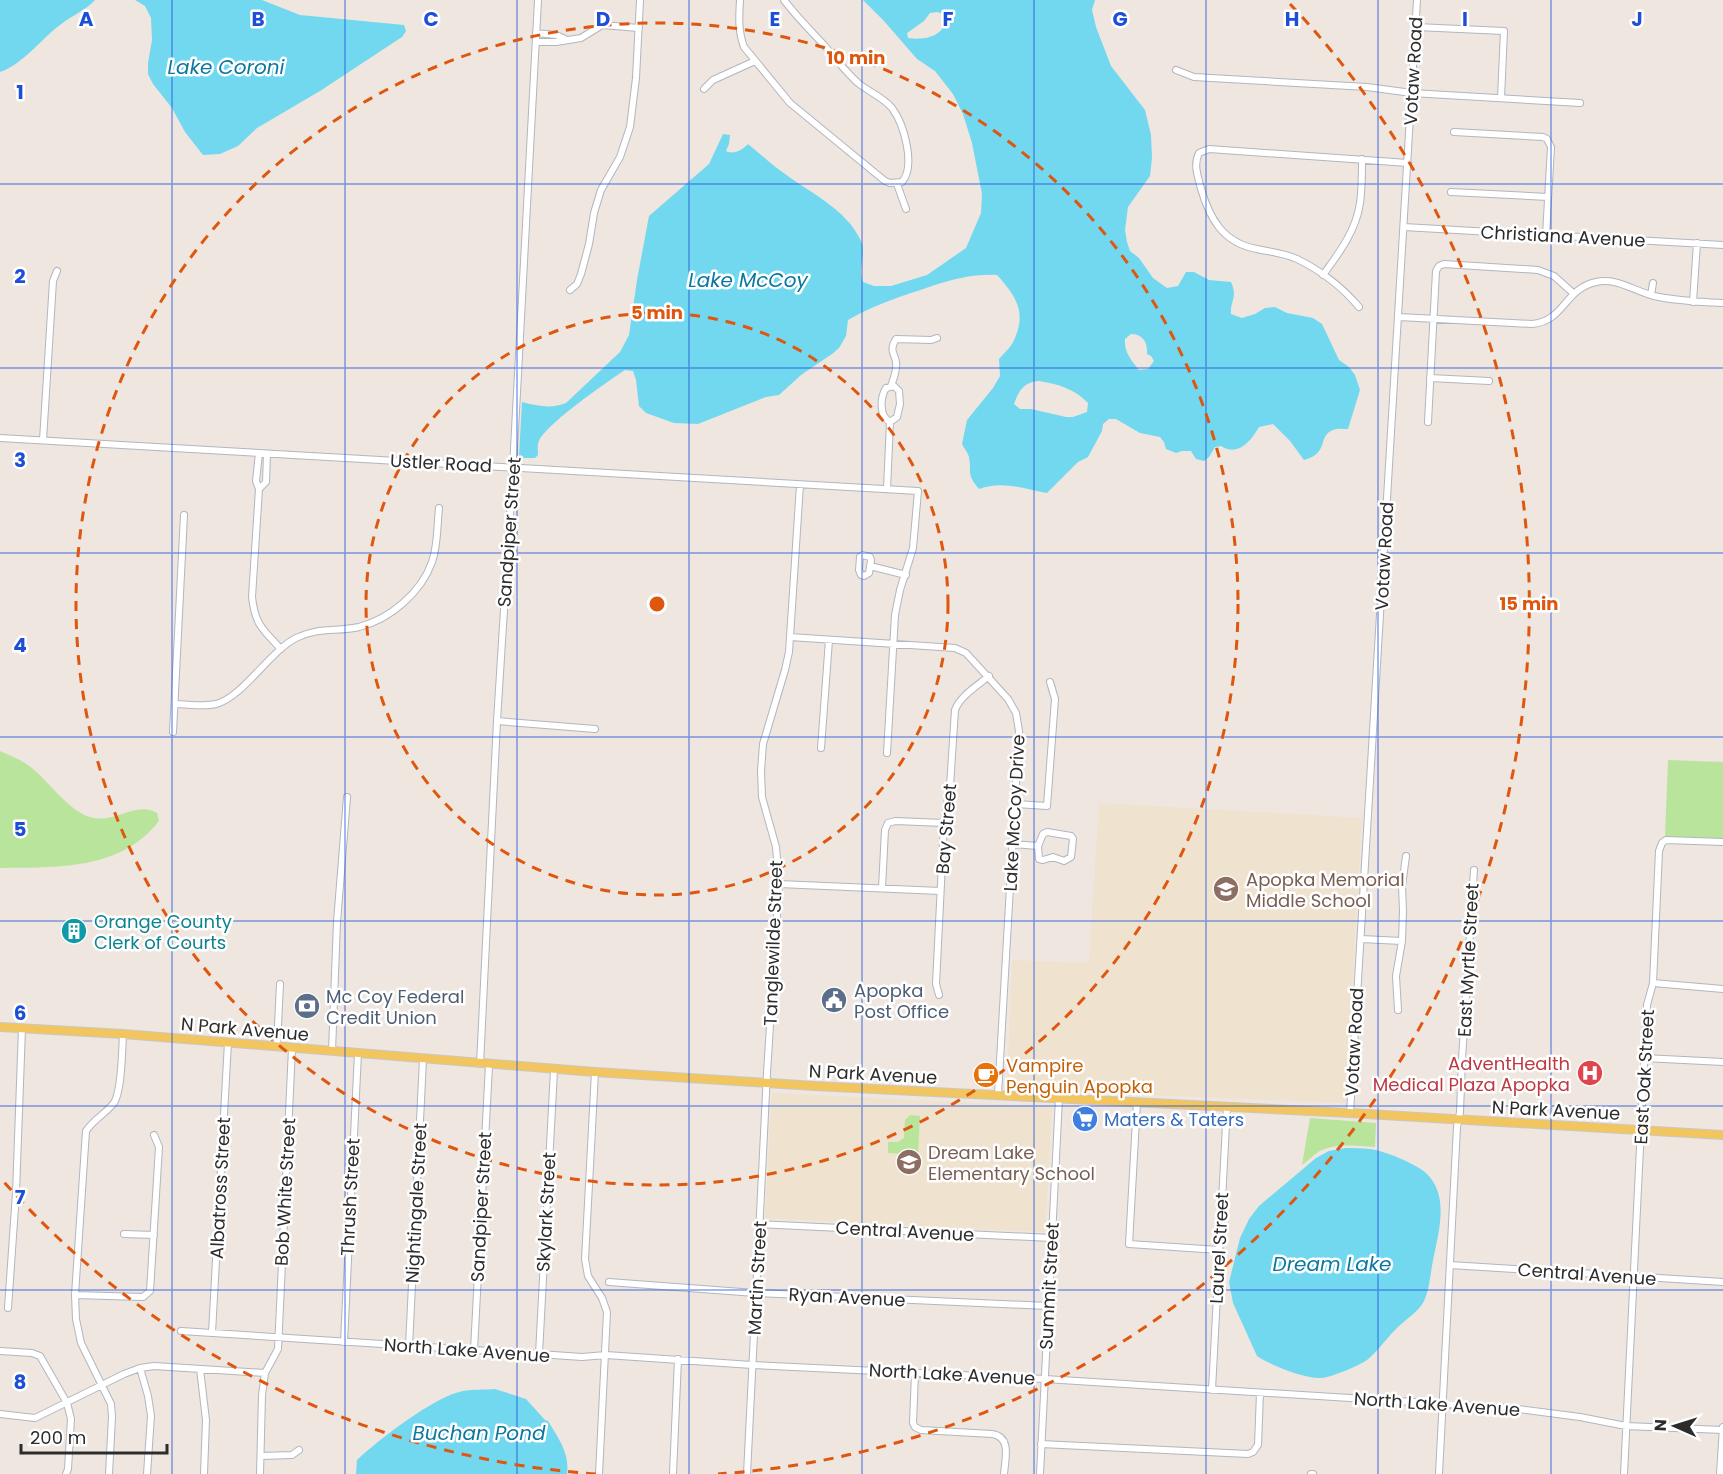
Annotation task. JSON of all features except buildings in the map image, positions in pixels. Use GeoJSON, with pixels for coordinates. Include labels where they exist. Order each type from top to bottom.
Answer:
{"type":"FeatureCollection","features":[{"type":"Feature","properties":{"kind":"main road","name":"N Park Avenue"},"geometry":{"type":"LineString","coordinates":[[0,1027],[228,1042],[554,1070],[1723,1135]]}},
{"type":"Feature","properties":{"kind":"street","name":"Sandpiper Street"},"geometry":{"type":"LineString","coordinates":[[480,1064],[538,0]]}},
{"type":"Feature","properties":{"kind":"street"},"geometry":{"type":"LineString","coordinates":[[570,290],[577,284],[581,274],[601,190],[620,157],[630,127],[634,107],[640,0]]}},
{"type":"Feature","properties":{"kind":"street"},"geometry":{"type":"LineString","coordinates":[[740,0],[740,36],[744,47],[790,104],[885,182],[897,184],[902,182],[907,177],[906,136],[892,108],[883,99],[858,83],[784,0]]}},
{"type":"Feature","properties":{"kind":"street","name":"Votaw Road"},"geometry":{"type":"LineString","coordinates":[[1350,1113],[1417,0]]}},
{"type":"Feature","properties":{"kind":"street"},"geometry":{"type":"LineString","coordinates":[[536,42],[581,38],[602,25],[639,28]]}},
{"type":"Feature","properties":{"kind":"street"},"geometry":{"type":"LineString","coordinates":[[1416,27],[1504,31],[1501,98]]}},
{"type":"Feature","properties":{"kind":"street"},"geometry":{"type":"LineString","coordinates":[[536,33],[556,35],[565,39]]}},
{"type":"Feature","properties":{"kind":"street"},"geometry":{"type":"LineString","coordinates":[[704,89],[713,80],[755,61]]}},
{"type":"Feature","properties":{"kind":"street"},"geometry":{"type":"LineString","coordinates":[[1176,70],[1194,77],[1580,103]]}},
{"type":"Feature","properties":{"kind":"street"},"geometry":{"type":"LineString","coordinates":[[1454,132],[1547,139],[1551,147],[1546,235]]}},
{"type":"Feature","properties":{"kind":"street"},"geometry":{"type":"LineString","coordinates":[[1359,307],[1351,297],[1304,263],[1288,255],[1243,246],[1221,230],[1211,217],[1196,168],[1196,160],[1199,153],[1209,149],[1408,163]]}},
{"type":"Feature","properties":{"kind":"street"},"geometry":{"type":"LineString","coordinates":[[1323,275],[1351,233],[1357,218],[1362,159]]}},
{"type":"Feature","properties":{"kind":"street"},"geometry":{"type":"LineString","coordinates":[[897,184],[906,209]]}},
{"type":"Feature","properties":{"kind":"street"},"geometry":{"type":"LineString","coordinates":[[1452,192],[1548,197]]}},
{"type":"Feature","properties":{"kind":"street","name":"Christiana Avenue"},"geometry":{"type":"LineString","coordinates":[[1404,227],[1723,245]]}},
{"type":"Feature","properties":{"kind":"street"},"geometry":{"type":"LineString","coordinates":[[1693,302],[1697,243]]}},
{"type":"Feature","properties":{"kind":"street"},"geometry":{"type":"LineString","coordinates":[[1428,422],[1436,271],[1439,266],[1444,264],[1538,270],[1554,276],[1573,293]]}},
{"type":"Feature","properties":{"kind":"street"},"geometry":{"type":"LineString","coordinates":[[43,440],[52,281],[57,271]]}},
{"type":"Feature","properties":{"kind":"street"},"geometry":{"type":"LineString","coordinates":[[1399,317],[1542,323],[1553,318],[1573,293],[1594,282],[1606,280],[1651,295],[1693,302],[1723,303]]}},
{"type":"Feature","properties":{"kind":"street"},"geometry":{"type":"LineString","coordinates":[[1651,295],[1653,283]]}},
{"type":"Feature","properties":{"kind":"street"},"geometry":{"type":"LineString","coordinates":[[890,422],[882,415],[882,400],[884,390],[891,386],[897,365],[892,352],[896,339],[931,340],[937,338]]}},
{"type":"Feature","properties":{"kind":"street"},"geometry":{"type":"LineString","coordinates":[[1430,378],[1489,381]]}},
{"type":"Feature","properties":{"kind":"street"},"geometry":{"type":"LineString","coordinates":[[890,422],[897,417],[900,404],[899,391],[896,387],[891,386]]}},
{"type":"Feature","properties":{"kind":"street"},"geometry":{"type":"LineString","coordinates":[[887,489],[890,422]]}},
{"type":"Feature","properties":{"kind":"street","name":"Ustler Road"},"geometry":{"type":"LineString","coordinates":[[0,438],[918,491],[914,548],[906,574]]}},
{"type":"Feature","properties":{"kind":"street"},"geometry":{"type":"LineString","coordinates":[[259,453],[252,597],[257,622],[281,649]]}},
{"type":"Feature","properties":{"kind":"street"},"geometry":{"type":"LineString","coordinates":[[259,489],[266,482],[267,454]]}},
{"type":"Feature","properties":{"kind":"street"},"geometry":{"type":"LineString","coordinates":[[257,472],[267,472]]}},
{"type":"Feature","properties":{"kind":"street","name":"Tanglewilde Street"},"geometry":{"type":"LineString","coordinates":[[766,1083],[779,884],[776,847],[762,797],[761,771],[763,744],[785,670],[790,637],[800,485]]}},
{"type":"Feature","properties":{"kind":"street"},"geometry":{"type":"LineString","coordinates":[[175,704],[210,705],[225,701],[295,638],[323,629],[359,627],[382,617],[401,605],[426,576],[432,562],[439,508]]}},
{"type":"Feature","properties":{"kind":"street"},"geometry":{"type":"LineString","coordinates":[[173,732],[184,515]]}},
{"type":"Feature","properties":{"kind":"street"},"geometry":{"type":"LineString","coordinates":[[870,566],[906,574],[900,590],[892,644],[887,753]]}},
{"type":"Feature","properties":{"kind":"street","name":"Lake McCoy Drive"},"geometry":{"type":"LineString","coordinates":[[790,637],[955,648],[966,653],[988,676],[1008,699],[1016,713],[1019,731],[998,1095]]}},
{"type":"Feature","properties":{"kind":"street"},"geometry":{"type":"LineString","coordinates":[[821,748],[829,640]]}},
{"type":"Feature","properties":{"kind":"street","name":"Bay Street"},"geometry":{"type":"LineString","coordinates":[[939,995],[936,984],[940,891],[955,710],[957,704],[988,676]]}},
{"type":"Feature","properties":{"kind":"street"},"geometry":{"type":"LineString","coordinates":[[1015,804],[1047,806],[1054,699],[1050,682]]}},
{"type":"Feature","properties":{"kind":"street"},"geometry":{"type":"LineString","coordinates":[[497,721],[595,729]]}},
{"type":"Feature","properties":{"kind":"street"},"geometry":{"type":"LineString","coordinates":[[332,1051],[337,922],[347,797]]}},
{"type":"Feature","properties":{"kind":"street"},"geometry":{"type":"LineString","coordinates":[[882,888],[885,830],[888,823],[895,821],[944,823]]}},
{"type":"Feature","properties":{"kind":"street"},"geometry":{"type":"LineString","coordinates":[[1047,832],[1069,835],[1073,839],[1071,857],[1064,861],[1053,857],[1040,860],[1038,846],[1043,834],[1047,832]]}},
{"type":"Feature","properties":{"kind":"street","name":"East Oak Street"},"geometry":{"type":"LineString","coordinates":[[1624,1474],[1644,1058],[1647,1005],[1653,983],[1659,851],[1662,843],[1670,840],[1723,842]]}},
{"type":"Feature","properties":{"kind":"street"},"geometry":{"type":"LineString","coordinates":[[1012,844],[1038,846]]}},
{"type":"Feature","properties":{"kind":"street"},"geometry":{"type":"LineString","coordinates":[[1398,1010],[1396,976],[1402,941],[1402,886],[1406,856]]}},
{"type":"Feature","properties":{"kind":"street","name":"East Myrtle Street"},"geometry":{"type":"LineString","coordinates":[[1439,1474],[1457,1127],[1460,1112],[1474,870]]}},
{"type":"Feature","properties":{"kind":"street"},"geometry":{"type":"LineString","coordinates":[[779,884],[940,891]]}},
{"type":"Feature","properties":{"kind":"street"},"geometry":{"type":"LineString","coordinates":[[1361,939],[1402,941]]}},
{"type":"Feature","properties":{"kind":"street"},"geometry":{"type":"LineString","coordinates":[[1653,983],[1723,989]]}},
{"type":"Feature","properties":{"kind":"street"},"geometry":{"type":"LineString","coordinates":[[277,1046],[280,984]]}},
{"type":"Feature","properties":{"kind":"street"},"geometry":{"type":"LineString","coordinates":[[8,1308],[16,1193],[22,1028]]}},
{"type":"Feature","properties":{"kind":"street"},"geometry":{"type":"LineString","coordinates":[[109,1474],[111,1404],[81,1343],[76,1319],[75,1295],[86,1131],[115,1102],[120,1084],[123,1034]]}},
{"type":"Feature","properties":{"kind":"street","name":"Albatross Street"},"geometry":{"type":"LineString","coordinates":[[212,1333],[228,1042]]}},
{"type":"Feature","properties":{"kind":"street","name":"Bob White Street"},"geometry":{"type":"LineString","coordinates":[[260,1474],[262,1395],[265,1373],[278,1349],[292,1047]]}},
{"type":"Feature","properties":{"kind":"street","name":"Thrush Street"},"geometry":{"type":"LineString","coordinates":[[344,1342],[358,1053]]}},
{"type":"Feature","properties":{"kind":"street"},"geometry":{"type":"LineString","coordinates":[[1644,1058],[1723,1062]]}},
{"type":"Feature","properties":{"kind":"street","name":"Nightingale Street"},"geometry":{"type":"LineString","coordinates":[[409,1347],[423,1059]]}},
{"type":"Feature","properties":{"kind":"street","name":"Sandpiper Street"},"geometry":{"type":"LineString","coordinates":[[474,1350],[489,1065]]}},
{"type":"Feature","properties":{"kind":"street","name":"Skylark Street"},"geometry":{"type":"LineString","coordinates":[[539,1354],[554,1070]]}},
{"type":"Feature","properties":{"kind":"street"},"geometry":{"type":"LineString","coordinates":[[595,1072],[585,1259],[588,1276],[602,1298],[607,1312],[599,1474]]}},
{"type":"Feature","properties":{"kind":"street","name":"Martin Street"},"geometry":{"type":"LineString","coordinates":[[747,1474],[766,1083]]}},
{"type":"Feature","properties":{"kind":"street","name":"Summit Street"},"geometry":{"type":"LineString","coordinates":[[1040,1474],[1059,1098]]}},
{"type":"Feature","properties":{"kind":"street"},"geometry":{"type":"LineString","coordinates":[[1137,1102],[1129,1244],[1219,1251]]}},
{"type":"Feature","properties":{"kind":"street","name":"Laurel Street"},"geometry":{"type":"LineString","coordinates":[[1212,1390],[1227,1106]]}},
{"type":"Feature","properties":{"kind":"street"},"geometry":{"type":"LineString","coordinates":[[75,1295],[143,1297],[150,1291],[159,1147],[154,1135]]}},
{"type":"Feature","properties":{"kind":"street","name":"Central Avenue"},"geometry":{"type":"LineString","coordinates":[[759,1224],[1052,1238]]}},
{"type":"Feature","properties":{"kind":"street"},"geometry":{"type":"LineString","coordinates":[[124,1234],[154,1235]]}},
{"type":"Feature","properties":{"kind":"street","name":"Central Avenue"},"geometry":{"type":"LineString","coordinates":[[1450,1265],[1723,1282]]}},
{"type":"Feature","properties":{"kind":"street","name":"Ryan Avenue"},"geometry":{"type":"LineString","coordinates":[[609,1282],[756,1293],[1048,1306]]}},
{"type":"Feature","properties":{"kind":"street","name":"North Lake Avenue"},"geometry":{"type":"LineString","coordinates":[[181,1331],[409,1347],[582,1357],[606,1355],[752,1365],[1045,1379],[1510,1408],[1580,1417],[1626,1426],[1723,1429]]}},
{"type":"Feature","properties":{"kind":"street"},"geometry":{"type":"LineString","coordinates":[[0,1351],[32,1353],[40,1356],[66,1403],[71,1419],[66,1474]]}},
{"type":"Feature","properties":{"kind":"street"},"geometry":{"type":"LineString","coordinates":[[673,1474],[678,1359]]}},
{"type":"Feature","properties":{"kind":"street"},"geometry":{"type":"LineString","coordinates":[[0,1414],[35,1418],[140,1368],[154,1366],[265,1373]]}},
{"type":"Feature","properties":{"kind":"street"},"geometry":{"type":"LineString","coordinates":[[140,1368],[151,1416],[147,1474]]}},
{"type":"Feature","properties":{"kind":"street"},"geometry":{"type":"LineString","coordinates":[[200,1369],[206,1420],[204,1474]]}},
{"type":"Feature","properties":{"kind":"street"},"geometry":{"type":"LineString","coordinates":[[915,1373],[913,1423],[915,1427],[921,1430],[1000,1436],[1006,1444],[1004,1474]]}},
{"type":"Feature","properties":{"kind":"street"},"geometry":{"type":"LineString","coordinates":[[1041,1444],[1248,1454],[1253,1452],[1258,1445],[1260,1393]]}},
{"type":"Feature","properties":{"kind":"street"},"geometry":{"type":"LineString","coordinates":[[1720,1474],[1723,1429]]}},
{"type":"Feature","properties":{"kind":"street"},"geometry":{"type":"LineString","coordinates":[[261,1456],[292,1455],[298,1450]]}},
{"type":"Feature","properties":{"kind":"shaded area","name":"Apopka Memorial Middle School"},"geometry":{"type":"Polygon","coordinates":[[[1099,803],[1362,818],[1345,1103],[1007,1089],[1012,960],[1089,963],[1099,803]]]}},
{"type":"Feature","properties":{"kind":"shaded area","name":"Dream Lake Elementary School"},"geometry":{"type":"Polygon","coordinates":[[[772,1093],[1052,1107],[1045,1232],[765,1218],[772,1093]]]}},
{"type":"Feature","properties":{"kind":"green space"},"geometry":{"type":"Polygon","coordinates":[[[0,751],[29,766],[67,803],[82,814],[99,819],[141,809],[157,813],[159,821],[143,837],[107,858],[65,866],[0,868],[0,751]]]}},
{"type":"Feature","properties":{"kind":"green space"},"geometry":{"type":"Polygon","coordinates":[[[1668,760],[1723,762],[1723,839],[1665,837],[1668,760]]]}},
{"type":"Feature","properties":{"kind":"green space"},"geometry":{"type":"Polygon","coordinates":[[[910,1115],[920,1116],[918,1155],[888,1153],[888,1142],[898,1142],[904,1138],[905,1120],[910,1115]]]}},
{"type":"Feature","properties":{"kind":"green space"},"geometry":{"type":"Polygon","coordinates":[[[1310,1118],[1376,1123],[1375,1147],[1335,1146],[1322,1150],[1302,1165],[1310,1118]]]}},
{"type":"Feature","properties":{"kind":"water"},"geometry":{"type":"Polygon","coordinates":[[[0,0],[95,0],[60,25],[24,58],[0,72],[0,0]]]}},
{"type":"Feature","properties":{"kind":"water","name":"Lake Coroni"},"geometry":{"type":"Polygon","coordinates":[[[135,0],[262,0],[300,15],[404,25],[406,31],[402,37],[320,91],[257,128],[238,146],[220,154],[203,155],[185,132],[172,108],[148,74],[152,40],[151,18],[145,6],[135,0]]]}},
{"type":"Feature","properties":{"kind":"water","name":"Lake McCoy"},"geometry":{"type":"Polygon","coordinates":[[[863,0],[1095,0],[1092,10],[1096,27],[1111,66],[1145,110],[1151,135],[1150,176],[1128,207],[1125,230],[1130,251],[1139,258],[1153,278],[1167,288],[1178,286],[1186,272],[1194,272],[1209,280],[1231,282],[1234,296],[1231,314],[1242,318],[1265,308],[1275,307],[1287,313],[1313,318],[1322,324],[1339,360],[1355,375],[1360,390],[1348,429],[1336,429],[1328,433],[1317,453],[1304,460],[1273,424],[1259,427],[1243,446],[1233,450],[1221,446],[1215,447],[1204,461],[1196,459],[1191,451],[1176,453],[1166,449],[1160,437],[1140,433],[1116,419],[1109,419],[1103,424],[1102,431],[1088,457],[1078,462],[1047,493],[1005,485],[979,489],[971,476],[969,457],[962,444],[967,420],[1000,376],[999,359],[1012,344],[1017,333],[1020,315],[1015,299],[997,275],[980,275],[940,283],[859,314],[848,320],[846,336],[839,348],[801,375],[779,395],[766,397],[698,424],[674,423],[646,413],[639,406],[633,371],[625,370],[553,424],[539,441],[538,455],[535,458],[521,458],[519,456],[522,402],[544,406],[566,403],[620,352],[629,335],[649,216],[709,164],[723,134],[730,135],[726,151],[738,151],[748,144],[846,219],[863,246],[861,277],[863,282],[874,286],[891,286],[927,275],[966,248],[981,213],[982,194],[972,143],[963,114],[953,94],[935,71],[917,59],[863,0]],[[930,13],[924,21],[907,33],[908,38],[928,38],[939,32],[945,21],[944,14],[930,13]],[[1131,334],[1125,339],[1127,352],[1133,363],[1139,370],[1148,369],[1154,361],[1147,354],[1144,340],[1131,334]],[[1034,382],[1026,385],[1018,395],[1014,404],[1020,409],[1031,409],[1066,417],[1087,412],[1088,403],[1072,391],[1053,384],[1034,382]]]}},
{"type":"Feature","properties":{"kind":"water","name":"Dream Lake"},"geometry":{"type":"Polygon","coordinates":[[[1346,1148],[1383,1152],[1408,1162],[1427,1174],[1439,1194],[1439,1230],[1427,1293],[1418,1309],[1367,1360],[1331,1376],[1314,1378],[1288,1371],[1257,1356],[1233,1303],[1229,1282],[1240,1238],[1249,1219],[1259,1206],[1316,1158],[1329,1151],[1346,1148]]]}},
{"type":"Feature","properties":{"kind":"water","name":"Buchan Pond"},"geometry":{"type":"Polygon","coordinates":[[[495,1389],[526,1399],[548,1421],[565,1453],[567,1474],[356,1474],[357,1460],[378,1441],[423,1410],[463,1391],[495,1389]]]}},
{"type":"Feature","properties":{"kind":"place","name":"Apopka Memorial Middle School"},"geometry":{"type":"Point","coordinates":[1226,889]}},
{"type":"Feature","properties":{"kind":"place","name":"Orange County Clerk of Courts"},"geometry":{"type":"Point","coordinates":[74,931]}},
{"type":"Feature","properties":{"kind":"place","name":"Apopka Post Office"},"geometry":{"type":"Point","coordinates":[834,1000]}},
{"type":"Feature","properties":{"kind":"place","name":"Mc Coy Federal Credit Union"},"geometry":{"type":"Point","coordinates":[307,1006]}},
{"type":"Feature","properties":{"kind":"place","name":"AdventHealth Medical Plaza Apopka"},"geometry":{"type":"Point","coordinates":[1590,1073]}},
{"type":"Feature","properties":{"kind":"place","name":"Vampire Penguin Apopka"},"geometry":{"type":"Point","coordinates":[986,1075]}},
{"type":"Feature","properties":{"kind":"place","name":"Maters & Taters"},"geometry":{"type":"Point","coordinates":[1085,1119]}},
{"type":"Feature","properties":{"kind":"place","name":"Dream Lake Elementary School"},"geometry":{"type":"Point","coordinates":[909,1162]}}]}
